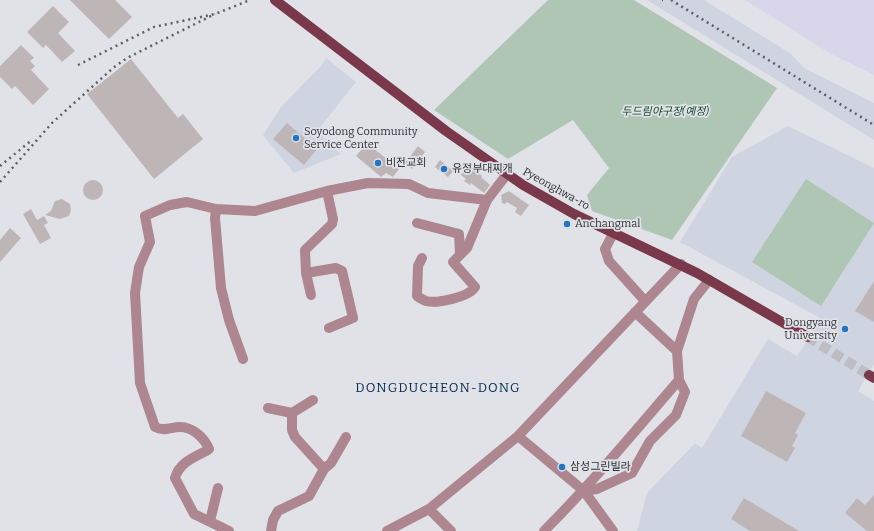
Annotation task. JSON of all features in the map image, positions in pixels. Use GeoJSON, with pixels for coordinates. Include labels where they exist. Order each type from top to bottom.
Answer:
{"type":"FeatureCollection","features":[{"type":"Feature","properties":{"kind":"main road","name":"Pyeonghwa-ro"},"geometry":{"type":"LineString","coordinates":[[275,0],[446,131],[507,174],[551,202],[680,264],[808,337]]}},
{"type":"Feature","properties":{"kind":"street"},"geometry":{"type":"LineString","coordinates":[[422,258],[418,266],[417,296],[427,301],[440,301],[463,296],[475,287],[452,262],[467,248],[487,200],[507,174]]}},
{"type":"Feature","properties":{"kind":"street"},"geometry":{"type":"LineString","coordinates":[[229,531],[194,514],[175,478],[177,470],[209,449],[207,443],[198,434],[189,429],[180,427],[160,430],[155,427],[140,383],[135,292],[139,267],[150,242],[145,216],[170,205],[187,202],[216,209],[255,210],[327,191],[368,183],[409,184],[428,193],[487,200]]}},
{"type":"Feature","properties":{"kind":"street"},"geometry":{"type":"LineString","coordinates":[[311,295],[306,273],[305,250],[332,224],[333,219],[327,191]]}},
{"type":"Feature","properties":{"kind":"street"},"geometry":{"type":"LineString","coordinates":[[216,209],[215,218],[222,288],[229,320],[243,359]]}},
{"type":"Feature","properties":{"kind":"street"},"geometry":{"type":"LineString","coordinates":[[417,223],[459,234],[460,254]]}},
{"type":"Feature","properties":{"kind":"street"},"geometry":{"type":"LineString","coordinates":[[614,232],[605,250],[609,261],[645,301]]}},
{"type":"Feature","properties":{"kind":"street"},"geometry":{"type":"LineString","coordinates":[[387,531],[429,509],[518,436],[680,264]]}},
{"type":"Feature","properties":{"kind":"street"},"geometry":{"type":"LineString","coordinates":[[306,273],[336,268],[342,271],[353,318],[329,328]]}},
{"type":"Feature","properties":{"kind":"street"},"geometry":{"type":"LineString","coordinates":[[584,491],[597,489],[632,473],[650,441],[676,415],[685,392],[680,380],[677,351],[681,344],[694,299],[709,280]]}},
{"type":"Feature","properties":{"kind":"street"},"geometry":{"type":"LineString","coordinates":[[635,312],[677,351]]}},
{"type":"Feature","properties":{"kind":"street"},"geometry":{"type":"LineString","coordinates":[[544,531],[584,491],[603,467],[680,380]]}},
{"type":"Feature","properties":{"kind":"street"},"geometry":{"type":"LineString","coordinates":[[268,408],[292,413],[313,400]]}},
{"type":"Feature","properties":{"kind":"street"},"geometry":{"type":"LineString","coordinates":[[292,413],[292,430],[295,437],[324,469]]}},
{"type":"Feature","properties":{"kind":"street"},"geometry":{"type":"LineString","coordinates":[[518,436],[584,491],[613,531]]}},
{"type":"Feature","properties":{"kind":"street"},"geometry":{"type":"LineString","coordinates":[[270,531],[273,520],[278,511],[309,496],[324,469],[331,463],[346,437]]}},
{"type":"Feature","properties":{"kind":"street"},"geometry":{"type":"LineString","coordinates":[[210,521],[218,488]]}},
{"type":"Feature","properties":{"kind":"street"},"geometry":{"type":"LineString","coordinates":[[429,509],[451,531]]}},
{"type":"Feature","properties":{"kind":"shaded area"},"geometry":{"type":"Polygon","coordinates":[[[647,0],[704,0],[790,53],[804,68],[874,103],[874,140],[647,0]]]}},
{"type":"Feature","properties":{"kind":"shaded area"},"geometry":{"type":"Polygon","coordinates":[[[745,0],[874,0],[874,75],[831,54],[745,0]]]}},
{"type":"Feature","properties":{"kind":"shaded area"},"geometry":{"type":"Polygon","coordinates":[[[326,58],[356,82],[318,130],[329,144],[341,154],[294,173],[263,135],[281,107],[322,65],[326,58]]]}},
{"type":"Feature","properties":{"kind":"shaded area","name":"Dongyang University"},"geometry":{"type":"Polygon","coordinates":[[[788,126],[874,168],[874,364],[858,391],[874,401],[874,531],[637,531],[647,493],[695,443],[702,448],[768,339],[797,356],[822,319],[680,242],[732,157],[788,126]]]}},
{"type":"Feature","properties":{"kind":"green space","name":"두드림야구장(예정)"},"geometry":{"type":"Polygon","coordinates":[[[548,0],[634,0],[777,88],[672,240],[592,211],[587,195],[609,168],[573,120],[508,159],[434,110],[548,0]]]}},
{"type":"Feature","properties":{"kind":"green space"},"geometry":{"type":"Polygon","coordinates":[[[806,179],[874,223],[821,306],[752,262],[806,179]]]}},
{"type":"Feature","properties":{"kind":"building"},"geometry":{"type":"Polygon","coordinates":[[[70,0],[115,0],[132,17],[109,39],[70,0]]]}},
{"type":"Feature","properties":{"kind":"building"},"geometry":{"type":"Polygon","coordinates":[[[53,6],[69,22],[58,33],[75,51],[62,62],[46,45],[43,48],[27,32],[53,6]]]}},
{"type":"Feature","properties":{"kind":"building"},"geometry":{"type":"Polygon","coordinates":[[[21,45],[34,58],[30,61],[35,66],[31,70],[49,89],[33,105],[15,86],[12,89],[0,77],[0,66],[21,45]]]}},
{"type":"Feature","properties":{"kind":"building"},"geometry":{"type":"Polygon","coordinates":[[[131,59],[178,118],[183,114],[203,139],[154,179],[87,94],[131,59]]]}},
{"type":"Feature","properties":{"kind":"building"},"geometry":{"type":"Polygon","coordinates":[[[287,123],[317,149],[304,165],[273,139],[287,123]]]}},
{"type":"Feature","properties":{"kind":"building","name":"비전교회"},"geometry":{"type":"Polygon","coordinates":[[[367,143],[399,169],[393,177],[386,173],[381,177],[356,156],[367,143]]]}},
{"type":"Feature","properties":{"kind":"building"},"geometry":{"type":"Polygon","coordinates":[[[418,146],[425,152],[412,169],[405,163],[418,146]]]}},
{"type":"Feature","properties":{"kind":"building"},"geometry":{"type":"Polygon","coordinates":[[[440,160],[453,171],[448,177],[435,167],[440,160]]]}},
{"type":"Feature","properties":{"kind":"building"},"geometry":{"type":"Polygon","coordinates":[[[468,165],[482,176],[481,177],[490,185],[484,193],[471,183],[470,185],[464,181],[466,179],[461,175],[468,165]]]}},
{"type":"Feature","properties":{"kind":"building"},"geometry":{"type":"Polygon","coordinates":[[[93,180],[100,183],[103,190],[100,197],[93,200],[86,197],[83,190],[86,183],[93,180]]]}},
{"type":"Feature","properties":{"kind":"building"},"geometry":{"type":"Polygon","coordinates":[[[509,191],[529,205],[521,216],[515,212],[517,208],[507,202],[505,204],[502,203],[501,195],[509,191]]]}},
{"type":"Feature","properties":{"kind":"building"},"geometry":{"type":"Polygon","coordinates":[[[62,199],[70,204],[71,210],[69,216],[60,219],[45,215],[51,211],[55,201],[62,199]]]}},
{"type":"Feature","properties":{"kind":"building"},"geometry":{"type":"Polygon","coordinates":[[[31,209],[37,220],[44,216],[48,223],[44,225],[51,238],[40,244],[23,214],[31,209]]]}},
{"type":"Feature","properties":{"kind":"building"},"geometry":{"type":"Polygon","coordinates":[[[10,228],[21,238],[0,262],[0,240],[10,228]]]}},
{"type":"Feature","properties":{"kind":"building"},"geometry":{"type":"Polygon","coordinates":[[[874,281],[874,322],[855,311],[874,281]]]}},
{"type":"Feature","properties":{"kind":"building"},"geometry":{"type":"Polygon","coordinates":[[[766,391],[806,413],[795,433],[798,435],[792,446],[795,448],[787,462],[741,436],[766,391]]]}},
{"type":"Feature","properties":{"kind":"building"},"geometry":{"type":"Polygon","coordinates":[[[874,495],[874,531],[867,531],[845,513],[857,498],[865,505],[874,495]]]}},
{"type":"Feature","properties":{"kind":"building"},"geometry":{"type":"Polygon","coordinates":[[[744,498],[799,531],[750,531],[731,519],[744,498]]]}},
{"type":"Feature","properties":{"kind":"tunnel"},"geometry":{"type":"LineString","coordinates":[[808,337],[869,375]]}},
{"type":"Feature","properties":{"kind":"railway"},"geometry":{"type":"LineString","coordinates":[[78,65],[154,27],[215,14],[250,0]]}},
{"type":"Feature","properties":{"kind":"railway"},"geometry":{"type":"LineString","coordinates":[[671,0],[874,125]]}},
{"type":"Feature","properties":{"kind":"railway"},"geometry":{"type":"LineString","coordinates":[[0,182],[52,123],[113,68],[127,58],[215,14]]}},
{"type":"Feature","properties":{"kind":"railway"},"geometry":{"type":"LineString","coordinates":[[0,166],[32,140]]}},
{"type":"Feature","properties":{"kind":"place","name":"Soyodong Community Service Center"},"geometry":{"type":"Point","coordinates":[296,138]}},
{"type":"Feature","properties":{"kind":"place","name":"비전교회"},"geometry":{"type":"Point","coordinates":[378,163]}},
{"type":"Feature","properties":{"kind":"place","name":"유정부대찌개"},"geometry":{"type":"Point","coordinates":[444,169]}},
{"type":"Feature","properties":{"kind":"place","name":"Anchangmal"},"geometry":{"type":"Point","coordinates":[567,224]}},
{"type":"Feature","properties":{"kind":"place","name":"Dongyang University"},"geometry":{"type":"Point","coordinates":[845,329]}},
{"type":"Feature","properties":{"kind":"place","name":"삼성그린빌라"},"geometry":{"type":"Point","coordinates":[562,467]}},
{"type":"Feature","properties":{"kind":"district","name":"DONGDUCHEON-DONG"},"geometry":{"type":"Point","coordinates":[438,388]}}]}
